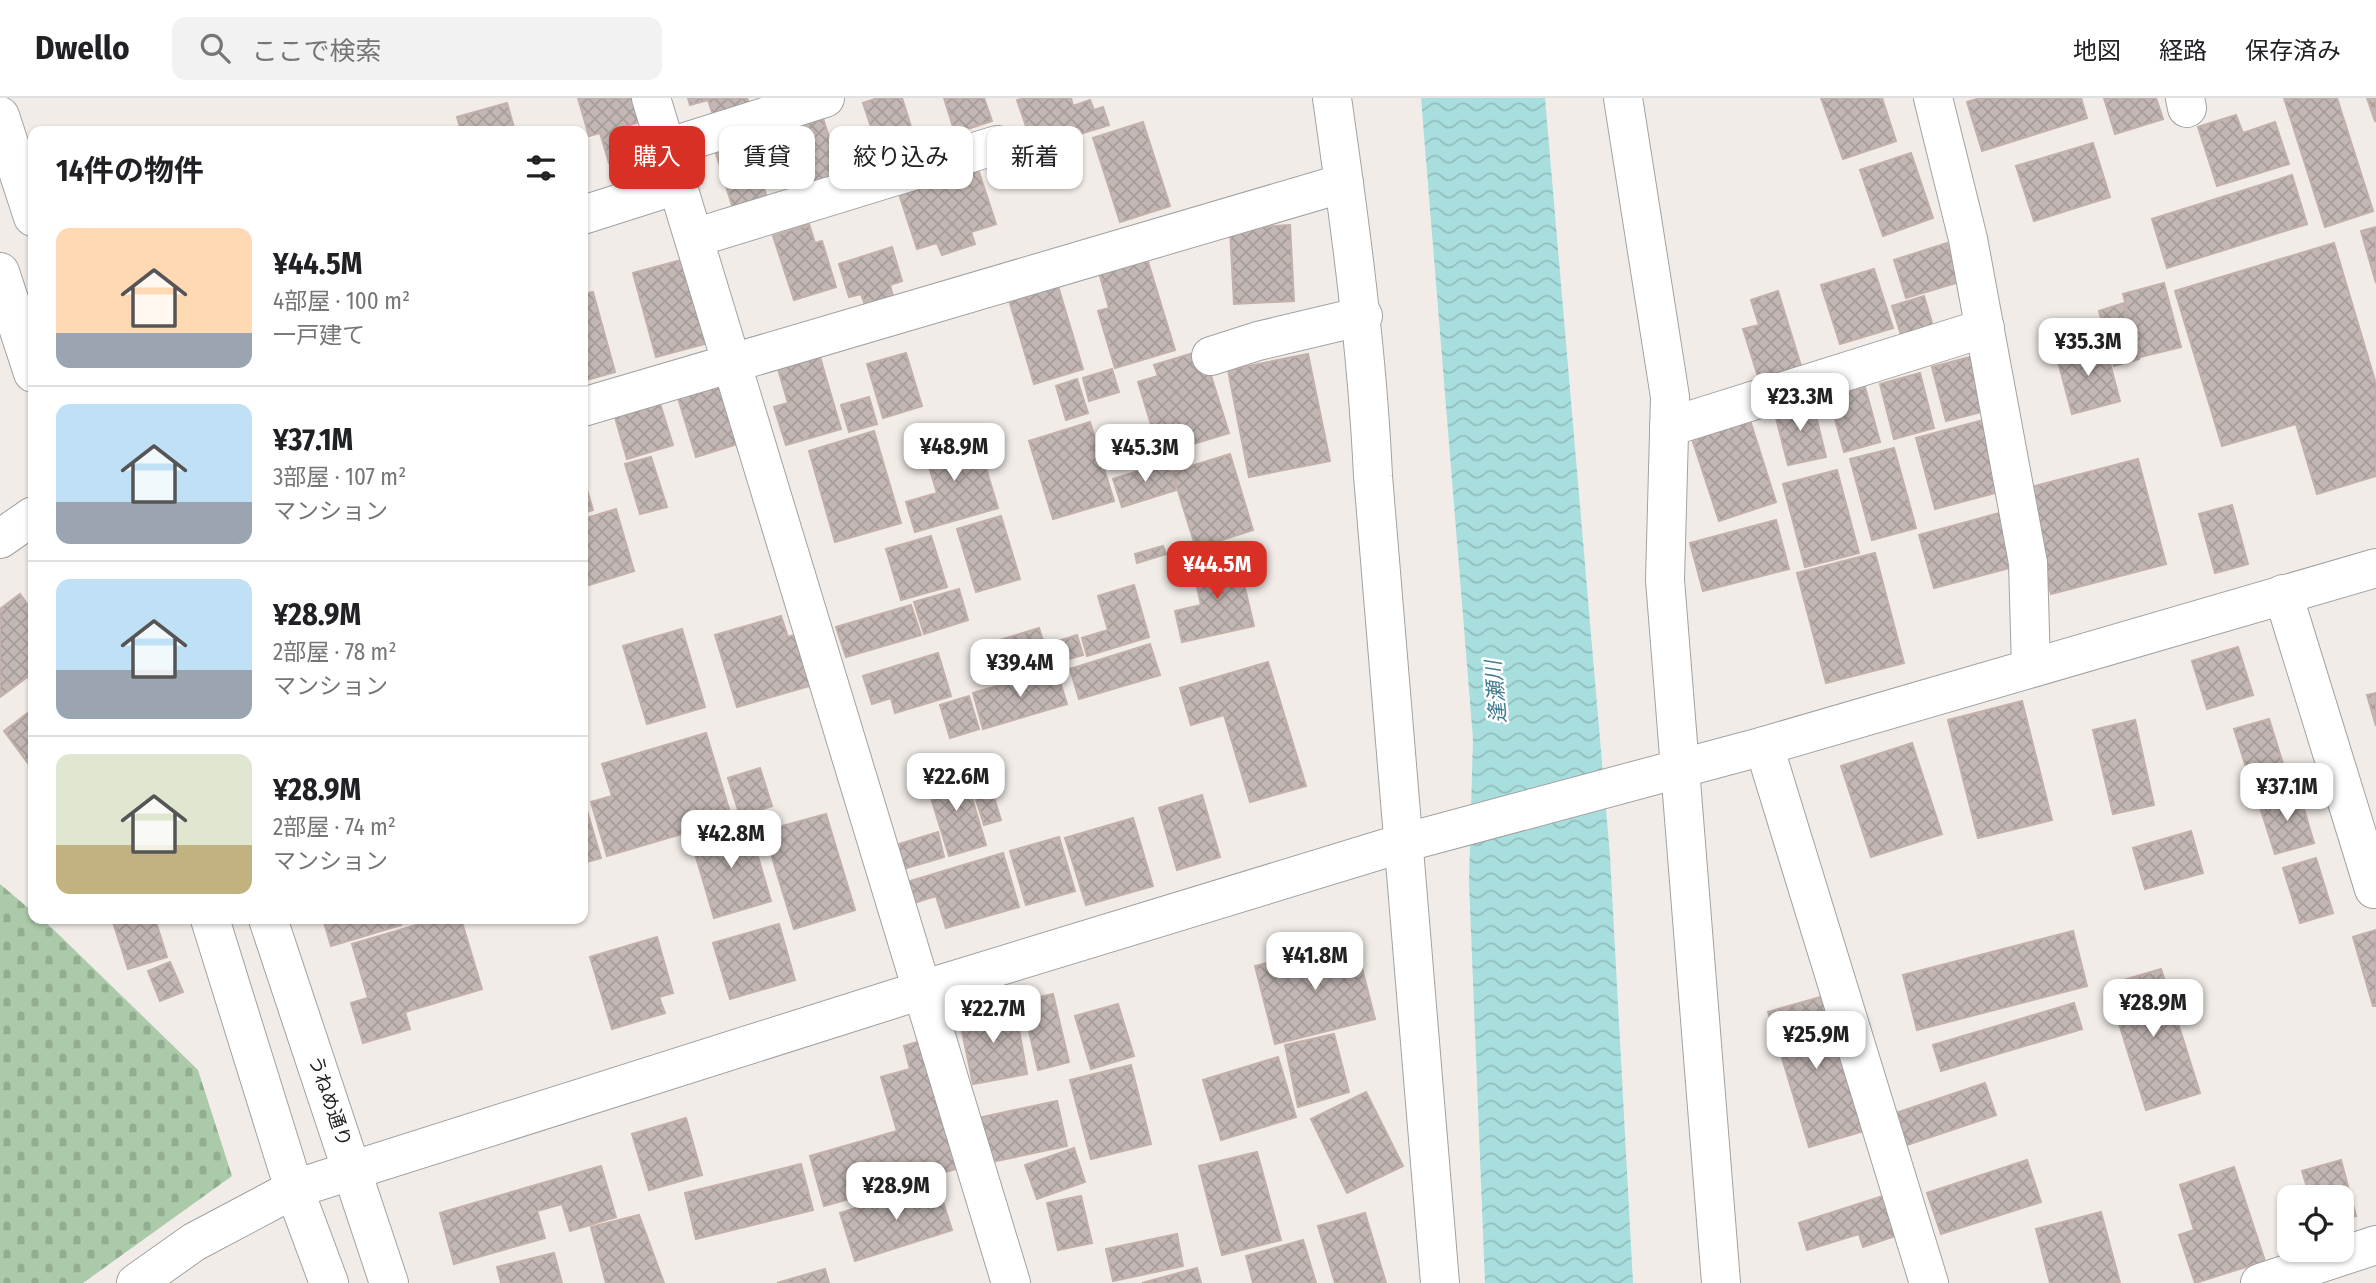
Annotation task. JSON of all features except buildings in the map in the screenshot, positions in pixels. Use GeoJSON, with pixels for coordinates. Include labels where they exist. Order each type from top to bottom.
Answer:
{"type":"FeatureCollection","features":[{"type":"Feature","properties":{"kind":"street"},"geometry":{"type":"LineString","coordinates":[[651,98],[659,126]]}},
{"type":"Feature","properties":{"kind":"street"},"geometry":{"type":"LineString","coordinates":[[705,136],[825,98]]}},
{"type":"Feature","properties":{"kind":"street"},"geometry":{"type":"LineString","coordinates":[[1332,98],[1363,316],[1440,1283]]}},
{"type":"Feature","properties":{"kind":"street"},"geometry":{"type":"LineString","coordinates":[[1623,98],[1670,397],[1665,580],[1721,1283]]}},
{"type":"Feature","properties":{"kind":"street"},"geometry":{"type":"LineString","coordinates":[[1933,98],[1968,239],[2028,563],[2031,667]]}},
{"type":"Feature","properties":{"kind":"street"},"geometry":{"type":"LineString","coordinates":[[0,116],[28,202]]}},
{"type":"Feature","properties":{"kind":"street"},"geometry":{"type":"LineString","coordinates":[[694,238],[987,148]]}},
{"type":"Feature","properties":{"kind":"street"},"geometry":{"type":"LineString","coordinates":[[588,405],[731,360],[1344,183]]}},
{"type":"Feature","properties":{"kind":"street"},"geometry":{"type":"LineString","coordinates":[[588,213],[664,189]]}},
{"type":"Feature","properties":{"kind":"street"},"geometry":{"type":"LineString","coordinates":[[678,189],[925,989],[1011,1283]]}},
{"type":"Feature","properties":{"kind":"street"},"geometry":{"type":"LineString","coordinates":[[0,272],[28,358]]}},
{"type":"Feature","properties":{"kind":"street"},"geometry":{"type":"LineString","coordinates":[[1211,356],[1258,341],[1363,316]]}},
{"type":"Feature","properties":{"kind":"street"},"geometry":{"type":"LineString","coordinates":[[1669,427],[1985,328]]}},
{"type":"Feature","properties":{"kind":"street"},"geometry":{"type":"LineString","coordinates":[[0,539],[28,519]]}},
{"type":"Feature","properties":{"kind":"street"},"geometry":{"type":"LineString","coordinates":[[136,1283],[194,1242],[294,1189],[925,989],[1403,843],[1764,746],[2376,568]]}},
{"type":"Feature","properties":{"kind":"street"},"geometry":{"type":"LineString","coordinates":[[2283,594],[2374,889]]}},
{"type":"Feature","properties":{"kind":"street"},"geometry":{"type":"LineString","coordinates":[[1764,746],[1929,1283]]}},
{"type":"Feature","properties":{"kind":"street"},"geometry":{"type":"LineString","coordinates":[[212,924],[294,1189],[329,1283]]}},
{"type":"Feature","properties":{"kind":"street","name":"うねめ通り"},"geometry":{"type":"LineString","coordinates":[[270,924],[389,1283]]}},
{"type":"Feature","properties":{"kind":"street"},"geometry":{"type":"LineString","coordinates":[[2260,1283],[2376,1245]]}},
{"type":"Feature","properties":{"kind":"green space"},"geometry":{"type":"Polygon","coordinates":[[[0,884],[28,908],[28,924],[47,924],[53,929],[198,1070],[232,1176],[83,1283],[0,1283],[0,884]]]}},
{"type":"Feature","properties":{"kind":"water","name":"逢瀬川"},"geometry":{"type":"Polygon","coordinates":[[[1421,98],[1545,98],[1610,856],[1633,1283],[1485,1283],[1469,881],[1473,739],[1421,98]]]}}]}
